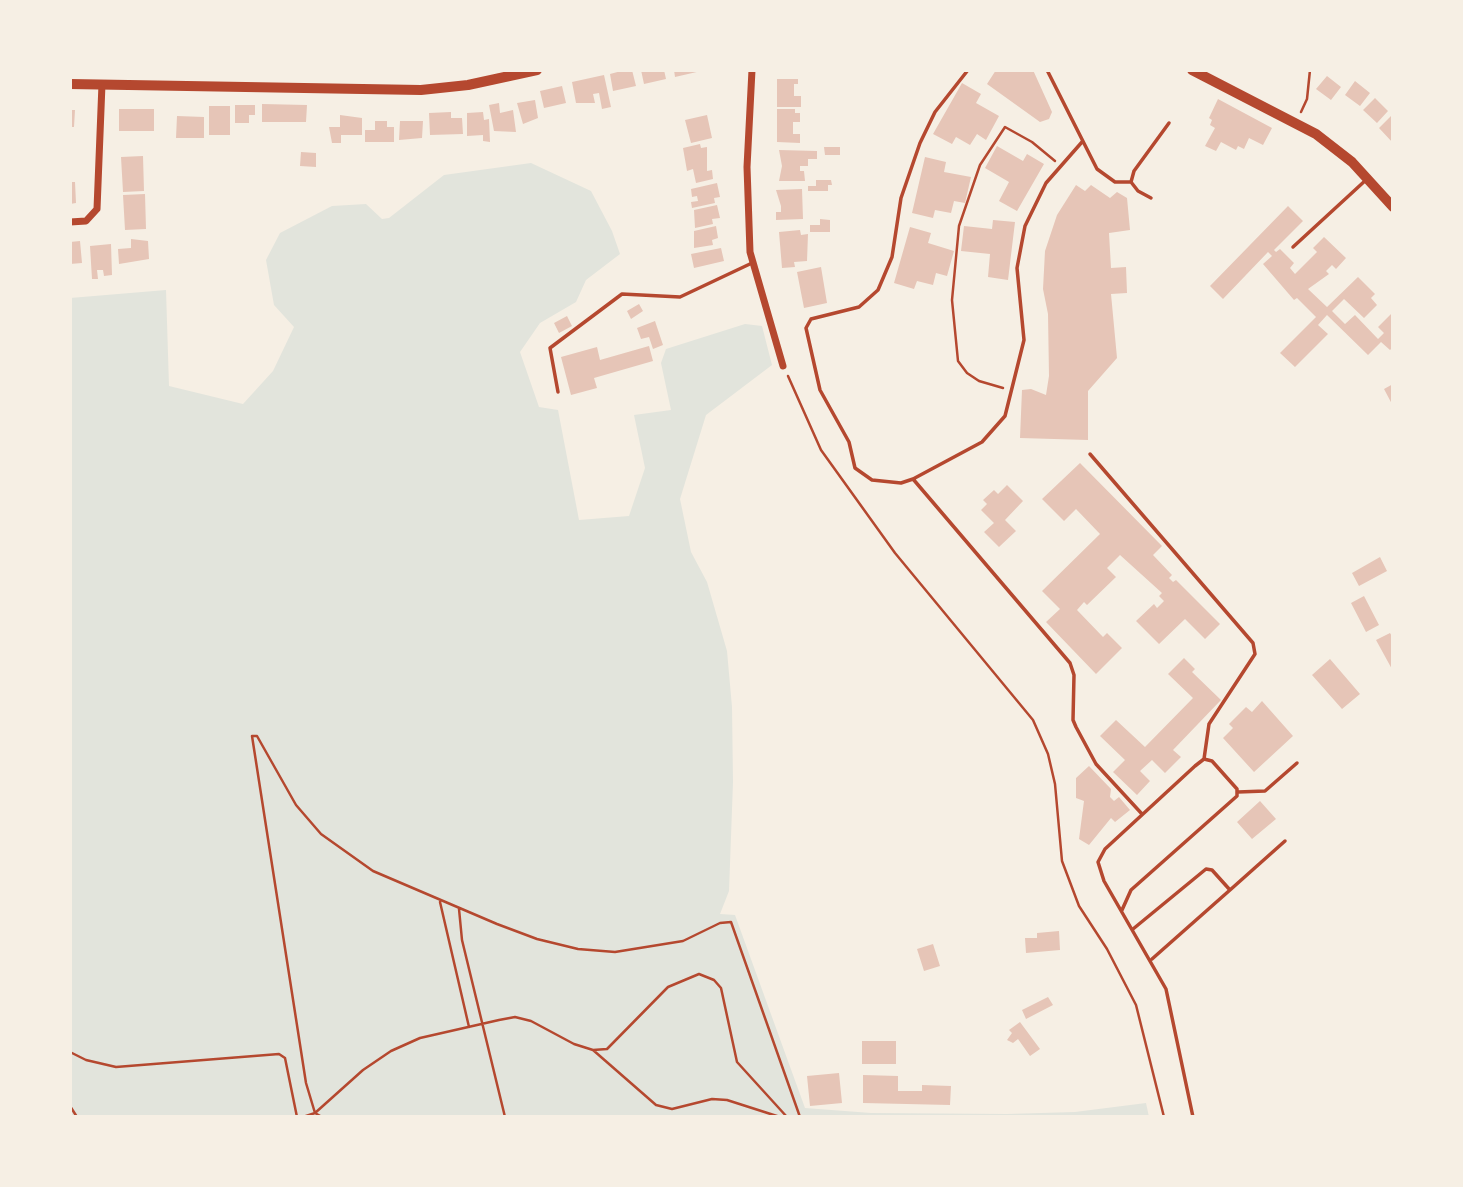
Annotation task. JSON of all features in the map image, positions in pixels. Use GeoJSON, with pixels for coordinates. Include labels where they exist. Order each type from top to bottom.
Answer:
{"type":"FeatureCollection","features":[{"type":"Feature","properties":{"kind":"street"},"geometry":{"type":"LineString","coordinates":[[70,83],[421,90],[468,85],[537,70]]}},
{"type":"Feature","properties":{"kind":"street"},"geometry":{"type":"LineString","coordinates":[[752,70],[747,215],[752,263],[783,366]]}},
{"type":"Feature","properties":{"kind":"street"},"geometry":{"type":"LineString","coordinates":[[1192,70],[1296,122],[1333,146],[1369,177],[1393,207]]}},
{"type":"Feature","properties":{"kind":"street"},"geometry":{"type":"LineString","coordinates":[[70,222],[86,220],[97,209],[102,84]]}},
{"type":"Feature","properties":{"kind":"lane"},"geometry":{"type":"LineString","coordinates":[[968,70],[935,112],[920,143],[901,198],[892,257],[878,290],[859,307],[811,319],[806,328],[820,390],[849,442],[855,468],[879,483],[913,479],[982,442],[1005,416],[1024,340],[1017,281],[1020,250],[1034,204],[1060,164],[1082,142]]}},
{"type":"Feature","properties":{"kind":"lane"},"geometry":{"type":"LineString","coordinates":[[1047,70],[1101,175],[1115,183],[1131,182]]}},
{"type":"Feature","properties":{"kind":"lane"},"geometry":{"type":"LineString","coordinates":[[1131,182],[1134,172],[1169,123]]}},
{"type":"Feature","properties":{"kind":"lane"},"geometry":{"type":"LineString","coordinates":[[1293,247],[1369,177]]}},
{"type":"Feature","properties":{"kind":"lane"},"geometry":{"type":"LineString","coordinates":[[1131,182],[1138,191],[1151,198]]}},
{"type":"Feature","properties":{"kind":"lane"},"geometry":{"type":"LineString","coordinates":[[558,391],[550,348],[622,294],[680,297],[752,263]]}},
{"type":"Feature","properties":{"kind":"lane"},"geometry":{"type":"LineString","coordinates":[[1090,454],[1253,643],[1255,654],[1209,724],[1204,759],[1099,857],[1104,881],[1152,959],[1170,1003],[1193,1117]]}},
{"type":"Feature","properties":{"kind":"lane"},"geometry":{"type":"LineString","coordinates":[[913,479],[1070,663],[1074,675],[1073,720],[1076,727],[1096,764],[1142,814]]}},
{"type":"Feature","properties":{"kind":"lane"},"geometry":{"type":"LineString","coordinates":[[1204,759],[1212,761],[1238,792]]}},
{"type":"Feature","properties":{"kind":"lane"},"geometry":{"type":"LineString","coordinates":[[1238,792],[1265,790],[1297,763]]}},
{"type":"Feature","properties":{"kind":"lane"},"geometry":{"type":"LineString","coordinates":[[1122,910],[1131,890],[1234,799],[1238,792]]}},
{"type":"Feature","properties":{"kind":"lane"},"geometry":{"type":"LineString","coordinates":[[1152,959],[1285,841]]}},
{"type":"Feature","properties":{"kind":"lane"},"geometry":{"type":"LineString","coordinates":[[1133,929],[1206,869],[1212,870],[1230,890]]}},
{"type":"Feature","properties":{"kind":"path"},"geometry":{"type":"LineString","coordinates":[[1296,122],[1307,99],[1310,70]]}},
{"type":"Feature","properties":{"kind":"path"},"geometry":{"type":"LineString","coordinates":[[1013,391],[979,381],[967,373],[958,361],[952,300],[959,226],[980,165],[1005,127],[1032,142],[1060,164]]}},
{"type":"Feature","properties":{"kind":"path"},"geometry":{"type":"LineString","coordinates":[[783,366],[821,450],[895,553],[1033,720],[1048,754],[1055,783],[1062,861],[1079,906],[1107,949],[1136,1005],[1164,1117]]}},
{"type":"Feature","properties":{"kind":"path"},"geometry":{"type":"LineString","coordinates":[[322,1117],[315,1113],[306,1083],[252,736],[257,736],[296,805],[321,834],[373,871],[440,902],[537,939],[578,949],[615,951],[682,941],[720,923],[731,922],[800,1117]]}},
{"type":"Feature","properties":{"kind":"path"},"geometry":{"type":"LineString","coordinates":[[440,902],[469,1027]]}},
{"type":"Feature","properties":{"kind":"path"},"geometry":{"type":"LineString","coordinates":[[459,909],[462,940],[505,1117]]}},
{"type":"Feature","properties":{"kind":"path"},"geometry":{"type":"LineString","coordinates":[[593,1050],[607,1048],[617,1042],[668,987],[699,974],[714,979],[721,988],[737,1062],[787,1117]]}},
{"type":"Feature","properties":{"kind":"path"},"geometry":{"type":"LineString","coordinates":[[303,1117],[315,1113],[355,1077],[391,1051],[420,1038],[515,1017],[593,1050],[656,1105],[672,1109],[712,1100],[727,1100],[780,1117]]}},
{"type":"Feature","properties":{"kind":"path"},"geometry":{"type":"LineString","coordinates":[[70,1052],[86,1060],[117,1067],[279,1054],[285,1058],[297,1117]]}},
{"type":"Feature","properties":{"kind":"path"},"geometry":{"type":"LineString","coordinates":[[70,1106],[77,1117]]}},
{"type":"Feature","properties":{"kind":"shaded area"},"geometry":{"type":"Polygon","coordinates":[[[531,163],[591,191],[612,231],[620,254],[586,280],[576,302],[540,323],[520,352],[539,407],[558,410],[579,520],[629,516],[645,468],[634,415],[671,410],[661,363],[666,349],[745,324],[762,326],[772,365],[706,415],[680,499],[691,552],[707,582],[727,651],[732,707],[733,782],[729,891],[720,914],[735,915],[805,1108],[871,1113],[1007,1114],[1075,1112],[1146,1103],[1149,1117],[70,1117],[70,298],[166,290],[169,386],[243,404],[273,371],[294,327],[274,305],[266,260],[280,233],[332,206],[366,204],[382,219],[389,218],[444,175],[531,163]]]}},
{"type":"Feature","properties":{"kind":"building"},"geometry":{"type":"Polygon","coordinates":[[[632,70],[636,86],[613,91],[610,74],[632,70]]]}},
{"type":"Feature","properties":{"kind":"building"},"geometry":{"type":"Polygon","coordinates":[[[641,70],[664,70],[666,79],[644,84],[641,70]]]}},
{"type":"Feature","properties":{"kind":"building"},"geometry":{"type":"Polygon","coordinates":[[[674,70],[701,70],[701,71],[675,77],[674,70]]]}},
{"type":"Feature","properties":{"kind":"building"},"geometry":{"type":"Polygon","coordinates":[[[996,70],[1033,70],[1052,112],[1049,119],[1040,122],[987,84],[996,70]]]}},
{"type":"Feature","properties":{"kind":"building"},"geometry":{"type":"Polygon","coordinates":[[[604,75],[611,107],[602,109],[599,93],[593,94],[595,103],[576,103],[572,82],[604,75]]]}},
{"type":"Feature","properties":{"kind":"building"},"geometry":{"type":"Polygon","coordinates":[[[1327,76],[1341,87],[1331,100],[1316,89],[1327,76]]]}},
{"type":"Feature","properties":{"kind":"building"},"geometry":{"type":"Polygon","coordinates":[[[777,79],[798,79],[798,84],[794,84],[794,96],[801,96],[801,107],[777,107],[777,79]]]}},
{"type":"Feature","properties":{"kind":"building"},"geometry":{"type":"Polygon","coordinates":[[[1355,81],[1370,93],[1360,106],[1345,95],[1355,81]]]}},
{"type":"Feature","properties":{"kind":"building"},"geometry":{"type":"Polygon","coordinates":[[[962,83],[981,94],[976,103],[999,116],[986,140],[977,134],[970,145],[956,137],[952,144],[933,134],[962,83]]]}},
{"type":"Feature","properties":{"kind":"building"},"geometry":{"type":"Polygon","coordinates":[[[562,86],[566,103],[544,108],[540,91],[562,86]]]}},
{"type":"Feature","properties":{"kind":"building"},"geometry":{"type":"Polygon","coordinates":[[[1375,98],[1388,111],[1377,123],[1363,110],[1375,98]]]}},
{"type":"Feature","properties":{"kind":"building"},"geometry":{"type":"Polygon","coordinates":[[[1218,99],[1272,128],[1263,145],[1249,138],[1244,149],[1238,146],[1236,150],[1221,142],[1216,151],[1205,146],[1215,128],[1210,125],[1212,120],[1209,118],[1218,99]]]}},
{"type":"Feature","properties":{"kind":"building"},"geometry":{"type":"Polygon","coordinates":[[[535,100],[538,118],[523,124],[517,103],[535,100]]]}},
{"type":"Feature","properties":{"kind":"building"},"geometry":{"type":"Polygon","coordinates":[[[499,103],[500,113],[513,110],[516,132],[494,131],[489,105],[499,103]]]}},
{"type":"Feature","properties":{"kind":"building"},"geometry":{"type":"Polygon","coordinates":[[[262,104],[307,105],[306,122],[262,122],[262,104]]]}},
{"type":"Feature","properties":{"kind":"building"},"geometry":{"type":"Polygon","coordinates":[[[235,105],[255,105],[255,115],[249,115],[249,123],[235,123],[235,105]]]}},
{"type":"Feature","properties":{"kind":"building"},"geometry":{"type":"Polygon","coordinates":[[[209,106],[230,106],[230,135],[209,135],[209,106]]]}},
{"type":"Feature","properties":{"kind":"building"},"geometry":{"type":"Polygon","coordinates":[[[119,109],[154,109],[154,131],[119,131],[119,109]]]}},
{"type":"Feature","properties":{"kind":"building"},"geometry":{"type":"Polygon","coordinates":[[[777,109],[795,109],[795,113],[800,113],[800,122],[793,122],[793,134],[800,134],[800,143],[777,142],[777,109]]]}},
{"type":"Feature","properties":{"kind":"building"},"geometry":{"type":"Polygon","coordinates":[[[70,110],[75,110],[74,127],[70,127],[70,110]]]}},
{"type":"Feature","properties":{"kind":"building"},"geometry":{"type":"Polygon","coordinates":[[[451,112],[451,118],[462,118],[463,134],[430,135],[429,113],[451,112]]]}},
{"type":"Feature","properties":{"kind":"building"},"geometry":{"type":"Polygon","coordinates":[[[483,112],[484,120],[489,119],[490,142],[483,141],[483,135],[467,136],[467,113],[483,112]]]}},
{"type":"Feature","properties":{"kind":"building"},"geometry":{"type":"Polygon","coordinates":[[[340,115],[362,118],[362,135],[341,135],[341,143],[332,143],[329,127],[340,127],[340,115]]]}},
{"type":"Feature","properties":{"kind":"building"},"geometry":{"type":"Polygon","coordinates":[[[707,115],[712,138],[691,143],[685,120],[707,115]]]}},
{"type":"Feature","properties":{"kind":"building"},"geometry":{"type":"Polygon","coordinates":[[[177,116],[204,117],[204,138],[176,138],[177,116]]]}},
{"type":"Feature","properties":{"kind":"building"},"geometry":{"type":"Polygon","coordinates":[[[1391,116],[1393,118],[1393,143],[1379,128],[1391,116]]]}},
{"type":"Feature","properties":{"kind":"building"},"geometry":{"type":"Polygon","coordinates":[[[375,121],[387,121],[387,127],[394,127],[394,142],[365,142],[365,130],[375,130],[375,121]]]}},
{"type":"Feature","properties":{"kind":"building"},"geometry":{"type":"Polygon","coordinates":[[[400,121],[423,121],[422,138],[399,140],[400,121]]]}},
{"type":"Feature","properties":{"kind":"building"},"geometry":{"type":"Polygon","coordinates":[[[700,144],[701,148],[707,147],[707,171],[712,170],[713,179],[696,183],[693,169],[687,171],[683,148],[700,144]]]}},
{"type":"Feature","properties":{"kind":"building"},"geometry":{"type":"Polygon","coordinates":[[[997,146],[1023,161],[1027,154],[1044,164],[1017,211],[999,201],[1009,182],[985,168],[997,146]]]}},
{"type":"Feature","properties":{"kind":"building"},"geometry":{"type":"Polygon","coordinates":[[[824,147],[840,147],[840,155],[825,155],[824,147]]]}},
{"type":"Feature","properties":{"kind":"building"},"geometry":{"type":"Polygon","coordinates":[[[779,150],[817,151],[817,159],[808,159],[808,166],[800,166],[800,171],[804,171],[805,181],[779,181],[782,166],[779,150]]]}},
{"type":"Feature","properties":{"kind":"building"},"geometry":{"type":"Polygon","coordinates":[[[301,152],[316,153],[316,167],[300,166],[301,152]]]}},
{"type":"Feature","properties":{"kind":"building"},"geometry":{"type":"Polygon","coordinates":[[[143,156],[144,191],[123,192],[121,157],[143,156]]]}},
{"type":"Feature","properties":{"kind":"building"},"geometry":{"type":"Polygon","coordinates":[[[925,157],[946,162],[944,172],[971,177],[965,203],[954,201],[951,213],[935,210],[933,218],[912,213],[925,157]]]}},
{"type":"Feature","properties":{"kind":"building"},"geometry":{"type":"Polygon","coordinates":[[[816,180],[831,180],[832,185],[828,185],[828,191],[808,191],[808,186],[816,186],[816,180]]]}},
{"type":"Feature","properties":{"kind":"building"},"geometry":{"type":"Polygon","coordinates":[[[70,182],[75,182],[76,203],[70,204],[70,182]]]}},
{"type":"Feature","properties":{"kind":"building"},"geometry":{"type":"Polygon","coordinates":[[[717,183],[720,197],[714,198],[715,203],[692,208],[691,202],[698,201],[697,196],[692,197],[691,189],[717,183]]]}},
{"type":"Feature","properties":{"kind":"building"},"geometry":{"type":"Polygon","coordinates":[[[1076,185],[1085,191],[1091,185],[1110,198],[1117,192],[1127,198],[1130,230],[1109,233],[1111,268],[1126,267],[1127,293],[1111,294],[1117,358],[1088,391],[1088,440],[1020,438],[1022,390],[1031,389],[1046,395],[1049,376],[1048,314],[1043,289],[1045,251],[1057,215],[1076,185]]]}},
{"type":"Feature","properties":{"kind":"building"},"geometry":{"type":"Polygon","coordinates":[[[802,189],[803,219],[776,220],[776,212],[781,212],[781,206],[776,190],[802,189]]]}},
{"type":"Feature","properties":{"kind":"building"},"geometry":{"type":"Polygon","coordinates":[[[145,194],[146,229],[125,230],[123,195],[145,194]]]}},
{"type":"Feature","properties":{"kind":"building"},"geometry":{"type":"Polygon","coordinates":[[[717,205],[720,218],[712,219],[713,224],[695,228],[694,210],[717,205]]]}},
{"type":"Feature","properties":{"kind":"building"},"geometry":{"type":"Polygon","coordinates":[[[1288,206],[1303,221],[1274,250],[1276,252],[1280,249],[1294,263],[1290,268],[1295,274],[1317,252],[1313,248],[1324,237],[1346,258],[1336,269],[1332,265],[1326,271],[1329,274],[1308,289],[1327,307],[1358,277],[1375,294],[1371,298],[1377,305],[1364,318],[1344,299],[1332,311],[1345,324],[1355,315],[1378,339],[1384,333],[1378,327],[1393,312],[1393,347],[1390,350],[1381,342],[1368,355],[1327,315],[1318,325],[1328,334],[1295,367],[1280,353],[1316,317],[1297,298],[1294,300],[1263,264],[1272,256],[1268,252],[1223,299],[1210,286],[1288,206]]]}},
{"type":"Feature","properties":{"kind":"building"},"geometry":{"type":"Polygon","coordinates":[[[820,219],[830,220],[830,232],[810,232],[810,225],[820,225],[820,219]]]}},
{"type":"Feature","properties":{"kind":"building"},"geometry":{"type":"Polygon","coordinates":[[[993,220],[1015,222],[1008,280],[988,277],[990,254],[961,251],[964,226],[992,229],[993,220]]]}},
{"type":"Feature","properties":{"kind":"building"},"geometry":{"type":"Polygon","coordinates":[[[716,226],[718,238],[712,240],[713,245],[694,248],[694,231],[716,226]]]}},
{"type":"Feature","properties":{"kind":"building"},"geometry":{"type":"Polygon","coordinates":[[[910,227],[931,233],[928,243],[954,251],[947,276],[936,273],[933,285],[917,281],[914,289],[894,283],[910,227]]]}},
{"type":"Feature","properties":{"kind":"building"},"geometry":{"type":"Polygon","coordinates":[[[800,230],[801,235],[808,234],[807,261],[794,262],[795,267],[782,268],[779,232],[800,230]]]}},
{"type":"Feature","properties":{"kind":"building"},"geometry":{"type":"Polygon","coordinates":[[[131,239],[148,241],[149,259],[119,264],[118,249],[131,248],[131,239]]]}},
{"type":"Feature","properties":{"kind":"building"},"geometry":{"type":"Polygon","coordinates":[[[80,241],[82,263],[70,264],[70,242],[80,241]]]}},
{"type":"Feature","properties":{"kind":"building"},"geometry":{"type":"Polygon","coordinates":[[[111,244],[112,275],[104,276],[103,270],[97,270],[98,279],[92,279],[90,246],[111,244]]]}},
{"type":"Feature","properties":{"kind":"building"},"geometry":{"type":"Polygon","coordinates":[[[721,248],[724,261],[694,268],[691,254],[721,248]]]}},
{"type":"Feature","properties":{"kind":"building"},"geometry":{"type":"Polygon","coordinates":[[[821,267],[827,303],[804,308],[797,272],[821,267]]]}},
{"type":"Feature","properties":{"kind":"building"},"geometry":{"type":"Polygon","coordinates":[[[639,304],[643,311],[631,319],[627,311],[639,304]]]}},
{"type":"Feature","properties":{"kind":"building"},"geometry":{"type":"Polygon","coordinates":[[[567,316],[572,326],[559,333],[554,323],[567,316]]]}},
{"type":"Feature","properties":{"kind":"building"},"geometry":{"type":"Polygon","coordinates":[[[655,321],[663,345],[653,349],[649,337],[641,339],[637,328],[655,321]]]}},
{"type":"Feature","properties":{"kind":"building"},"geometry":{"type":"Polygon","coordinates":[[[649,346],[653,361],[594,378],[597,388],[571,395],[561,357],[597,347],[600,360],[649,346]]]}},
{"type":"Feature","properties":{"kind":"building"},"geometry":{"type":"Polygon","coordinates":[[[1393,384],[1393,406],[1384,389],[1393,384]]]}},
{"type":"Feature","properties":{"kind":"building"},"geometry":{"type":"Polygon","coordinates":[[[1080,463],[1162,546],[1153,555],[1172,575],[1169,578],[1173,582],[1176,580],[1220,624],[1205,639],[1185,619],[1159,644],[1136,621],[1154,604],[1157,608],[1164,601],[1159,596],[1162,593],[1120,555],[1107,568],[1116,577],[1087,605],[1084,602],[1077,610],[1103,637],[1107,633],[1122,648],[1096,674],[1046,622],[1060,609],[1042,591],[1100,534],[1076,509],[1064,521],[1042,499],[1080,463]]]}},
{"type":"Feature","properties":{"kind":"building"},"geometry":{"type":"Polygon","coordinates":[[[1007,485],[1023,501],[1005,520],[1016,531],[999,547],[984,532],[994,523],[981,510],[987,504],[983,500],[994,490],[998,494],[1007,485]]]}},
{"type":"Feature","properties":{"kind":"building"},"geometry":{"type":"Polygon","coordinates":[[[1380,557],[1387,571],[1359,586],[1352,573],[1380,557]]]}},
{"type":"Feature","properties":{"kind":"building"},"geometry":{"type":"Polygon","coordinates":[[[1364,596],[1379,625],[1366,632],[1351,603],[1364,596]]]}},
{"type":"Feature","properties":{"kind":"building"},"geometry":{"type":"Polygon","coordinates":[[[1390,633],[1393,638],[1393,671],[1376,640],[1390,633]]]}},
{"type":"Feature","properties":{"kind":"building"},"geometry":{"type":"Polygon","coordinates":[[[1184,658],[1195,669],[1192,672],[1221,700],[1173,750],[1181,757],[1165,773],[1152,760],[1140,771],[1150,781],[1137,795],[1113,772],[1125,760],[1100,736],[1116,720],[1145,747],[1193,698],[1168,674],[1184,658]]]}},
{"type":"Feature","properties":{"kind":"building"},"geometry":{"type":"Polygon","coordinates":[[[1330,659],[1360,694],[1342,709],[1312,675],[1330,659]]]}},
{"type":"Feature","properties":{"kind":"building"},"geometry":{"type":"Polygon","coordinates":[[[1262,701],[1293,736],[1254,772],[1223,738],[1233,728],[1229,724],[1246,707],[1252,712],[1262,701]]]}},
{"type":"Feature","properties":{"kind":"building"},"geometry":{"type":"Polygon","coordinates":[[[1089,766],[1111,789],[1110,797],[1114,801],[1119,797],[1130,810],[1115,822],[1111,818],[1089,845],[1079,839],[1084,801],[1076,798],[1076,778],[1089,766]]]}},
{"type":"Feature","properties":{"kind":"building"},"geometry":{"type":"Polygon","coordinates":[[[1260,801],[1276,819],[1252,839],[1237,822],[1260,801]]]}},
{"type":"Feature","properties":{"kind":"building"},"geometry":{"type":"Polygon","coordinates":[[[1059,931],[1060,950],[1026,953],[1025,938],[1037,938],[1037,933],[1059,931]]]}},
{"type":"Feature","properties":{"kind":"building"},"geometry":{"type":"Polygon","coordinates":[[[933,944],[940,966],[924,971],[917,949],[933,944]]]}},
{"type":"Feature","properties":{"kind":"building"},"geometry":{"type":"Polygon","coordinates":[[[1048,997],[1053,1005],[1026,1019],[1022,1010],[1048,997]]]}},
{"type":"Feature","properties":{"kind":"building"},"geometry":{"type":"Polygon","coordinates":[[[1020,1022],[1040,1049],[1030,1056],[1018,1039],[1013,1043],[1007,1040],[1012,1033],[1009,1030],[1020,1022]]]}},
{"type":"Feature","properties":{"kind":"building"},"geometry":{"type":"Polygon","coordinates":[[[862,1041],[896,1041],[896,1064],[862,1064],[862,1041]]]}},
{"type":"Feature","properties":{"kind":"building"},"geometry":{"type":"Polygon","coordinates":[[[839,1073],[842,1103],[810,1106],[807,1076],[839,1073]]]}},
{"type":"Feature","properties":{"kind":"building"},"geometry":{"type":"Polygon","coordinates":[[[863,1075],[898,1076],[898,1091],[922,1091],[922,1085],[951,1086],[950,1105],[863,1103],[863,1075]]]}}]}
